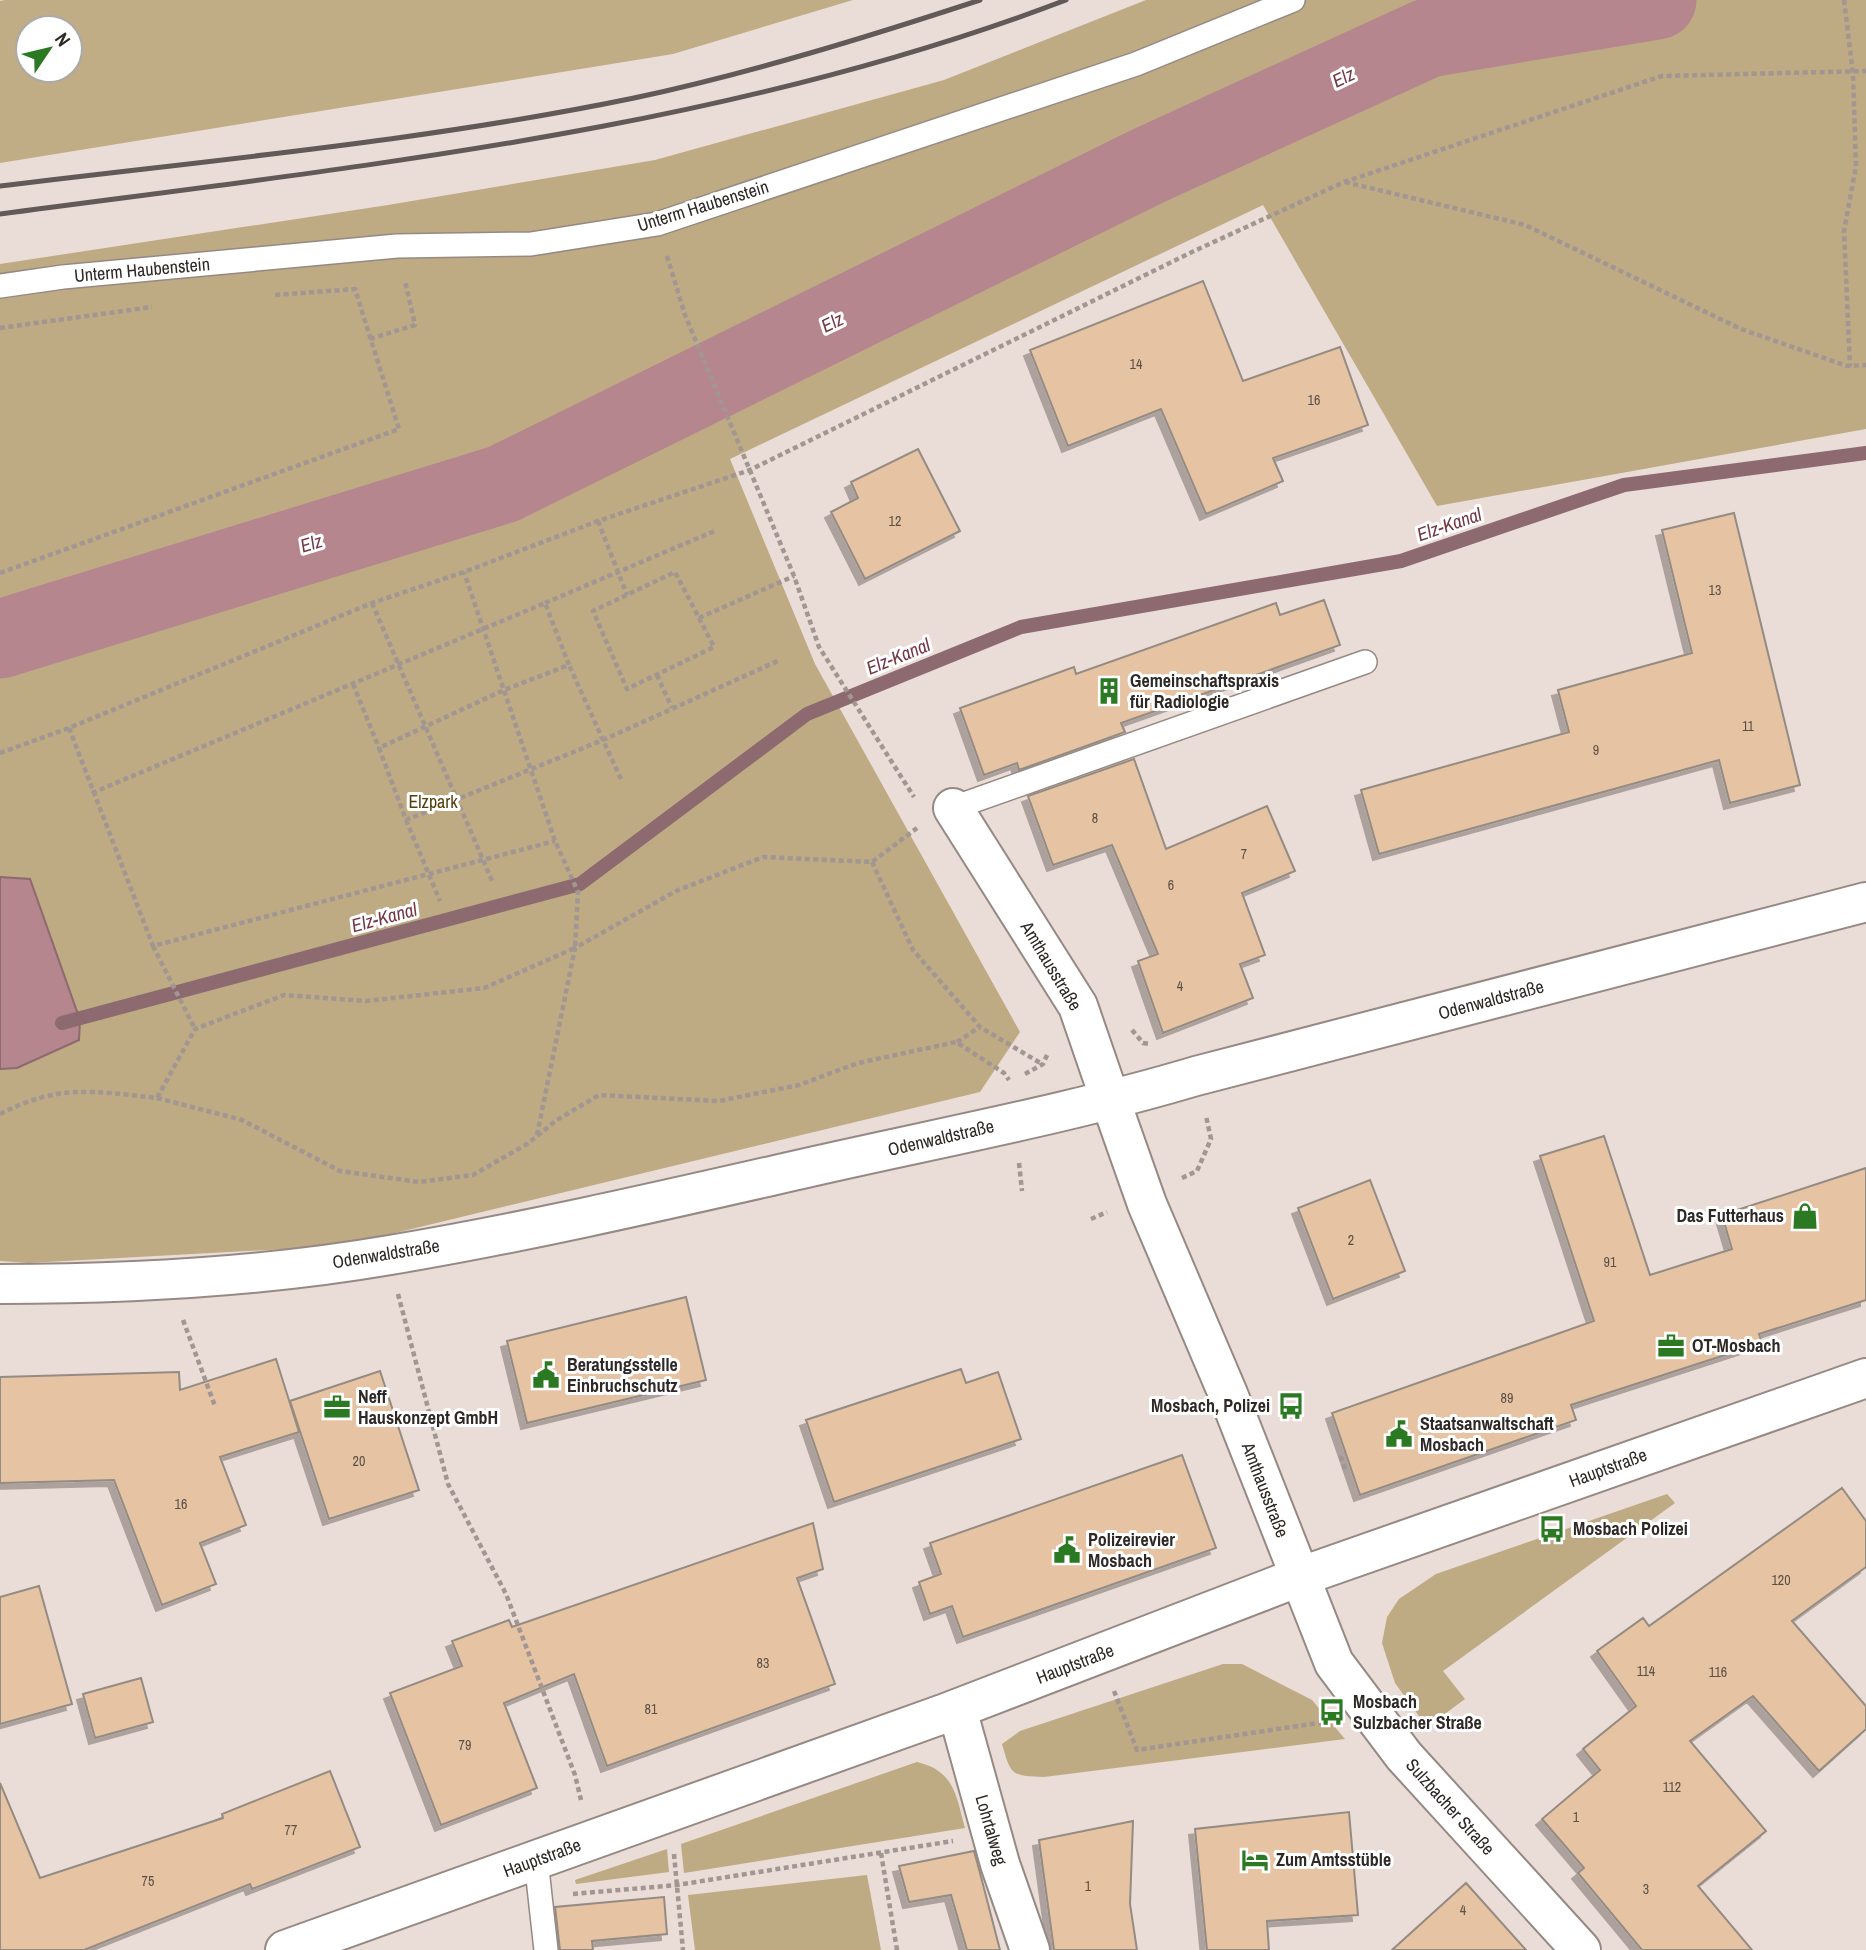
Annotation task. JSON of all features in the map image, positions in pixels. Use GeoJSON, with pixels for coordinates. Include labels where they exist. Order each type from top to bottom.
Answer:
{"type":"FeatureCollection","features":[{"type":"Feature","properties":{"kind":"main road","name":"Amthausstraße"},"geometry":{"type":"LineString","coordinates":[[941,813],[1078,1006],[1147,1204],[1228,1394],[1299,1577]]}},
{"type":"Feature","properties":{"kind":"main road","name":"Odenwaldstraße"},"geometry":{"type":"LineString","coordinates":[[0,1284],[168,1280],[388,1256],[701,1194],[1045,1113],[1111,1102],[1196,1076],[1866,902]]}},
{"type":"Feature","properties":{"kind":"main road","name":"Hauptstraße"},"geometry":{"type":"LineString","coordinates":[[285,1950],[957,1709],[1299,1577],[1866,1378]]}},
{"type":"Feature","properties":{"kind":"main road","name":"Sulzbacher Straße"},"geometry":{"type":"LineString","coordinates":[[1299,1577],[1334,1663],[1404,1756],[1581,1950]]}},
{"type":"Feature","properties":{"kind":"main road","name":"Lohrtalweg"},"geometry":{"type":"LineString","coordinates":[[957,1709],[992,1835],[1030,1950]]}},
{"type":"Feature","properties":{"kind":"lane","name":"Unterm Haubenstein"},"geometry":{"type":"LineString","coordinates":[[0,286],[77,275],[397,246],[531,244],[657,224],[1136,64],[1293,0]]}},
{"type":"Feature","properties":{"kind":"lane"},"geometry":{"type":"LineString","coordinates":[[941,813],[1365,662]]}},
{"type":"Feature","properties":{"kind":"lane"},"geometry":{"type":"LineString","coordinates":[[536,1860],[546,1950]]}},
{"type":"Feature","properties":{"kind":"path"},"geometry":{"type":"LineString","coordinates":[[1843,0],[1853,74],[1856,166],[1844,231],[1850,366]]}},
{"type":"Feature","properties":{"kind":"path"},"geometry":{"type":"LineString","coordinates":[[0,753],[69,728],[372,603],[464,572],[598,521],[750,470],[1192,252],[1344,182],[1662,76],[1853,74],[1866,71]]}},
{"type":"Feature","properties":{"kind":"path"},"geometry":{"type":"LineString","coordinates":[[1344,182],[1525,225],[1741,329],[1850,366],[1866,365]]}},
{"type":"Feature","properties":{"kind":"path"},"geometry":{"type":"LineString","coordinates":[[157,1098],[195,1029],[284,995],[366,1001],[484,988],[575,948],[676,891],[763,857],[872,862],[941,813],[856,706],[819,648],[794,576],[685,315],[657,224]]}},
{"type":"Feature","properties":{"kind":"path"},"geometry":{"type":"LineString","coordinates":[[370,339],[415,325],[397,246]]}},
{"type":"Feature","properties":{"kind":"path"},"geometry":{"type":"LineString","coordinates":[[0,573],[399,429],[355,289],[264,296]]}},
{"type":"Feature","properties":{"kind":"path"},"geometry":{"type":"LineString","coordinates":[[0,328],[160,305]]}},
{"type":"Feature","properties":{"kind":"path"},"geometry":{"type":"LineString","coordinates":[[598,521],[627,595]]}},
{"type":"Feature","properties":{"kind":"path"},"geometry":{"type":"LineString","coordinates":[[92,793],[717,530]]}},
{"type":"Feature","properties":{"kind":"path"},"geometry":{"type":"LineString","coordinates":[[464,572],[555,841],[578,892],[575,948],[537,1136]]}},
{"type":"Feature","properties":{"kind":"path"},"geometry":{"type":"LineString","coordinates":[[675,572],[699,618],[714,647],[628,689],[593,611],[675,572]]}},
{"type":"Feature","properties":{"kind":"path"},"geometry":{"type":"LineString","coordinates":[[699,618],[794,576]]}},
{"type":"Feature","properties":{"kind":"path"},"geometry":{"type":"LineString","coordinates":[[372,603],[493,883]]}},
{"type":"Feature","properties":{"kind":"path"},"geometry":{"type":"LineString","coordinates":[[545,603],[569,665],[621,779]]}},
{"type":"Feature","properties":{"kind":"path"},"geometry":{"type":"LineString","coordinates":[[406,820],[603,740],[780,660]]}},
{"type":"Feature","properties":{"kind":"path"},"geometry":{"type":"LineString","coordinates":[[379,747],[504,690],[569,665]]}},
{"type":"Feature","properties":{"kind":"path"},"geometry":{"type":"LineString","coordinates":[[657,675],[672,708]]}},
{"type":"Feature","properties":{"kind":"path"},"geometry":{"type":"LineString","coordinates":[[353,684],[440,901]]}},
{"type":"Feature","properties":{"kind":"path"},"geometry":{"type":"LineString","coordinates":[[69,728],[153,946],[195,1029]]}},
{"type":"Feature","properties":{"kind":"path"},"geometry":{"type":"LineString","coordinates":[[153,946],[555,841]]}},
{"type":"Feature","properties":{"kind":"path"},"geometry":{"type":"LineString","coordinates":[[872,862],[913,950],[979,1027],[1043,1064]]}},
{"type":"Feature","properties":{"kind":"path"},"geometry":{"type":"LineString","coordinates":[[0,1114],[26,1101],[55,1092],[95,1091],[157,1098],[242,1120],[340,1171],[419,1182],[473,1175],[599,1095],[719,1101],[799,1085],[858,1062],[956,1042],[979,1027]]}},
{"type":"Feature","properties":{"kind":"path"},"geometry":{"type":"LineString","coordinates":[[956,1042],[1003,1073],[1010,1082],[1043,1064],[1052,1043],[1087,1032]]}},
{"type":"Feature","properties":{"kind":"path"},"geometry":{"type":"LineString","coordinates":[[388,1256],[448,1484],[506,1594],[575,1776],[591,1840]]}},
{"type":"Feature","properties":{"kind":"path"},"geometry":{"type":"LineString","coordinates":[[168,1280],[215,1406]]}},
{"type":"Feature","properties":{"kind":"path"},"geometry":{"type":"LineString","coordinates":[[1345,1469],[1341,1457],[1346,1455]]}},
{"type":"Feature","properties":{"kind":"path"},"geometry":{"type":"LineString","coordinates":[[1100,1654],[1137,1750],[1331,1721],[1362,1700]]}},
{"type":"Feature","properties":{"kind":"path"},"geometry":{"type":"LineString","coordinates":[[671,1811],[683,1950]]}},
{"type":"Feature","properties":{"kind":"path"},"geometry":{"type":"LineString","coordinates":[[677,1885],[992,1835]]}},
{"type":"Feature","properties":{"kind":"path"},"geometry":{"type":"LineString","coordinates":[[881,1853],[897,1950]]}},
{"type":"Feature","properties":{"kind":"green space","name":"Elzpark"},"geometry":{"type":"Polygon","coordinates":[[[1146,0],[1866,0],[1866,429],[1437,506],[1263,205],[730,459],[815,664],[1020,1032],[980,1092],[341,1246],[28,1263],[0,1261],[0,1069],[17,1068],[30,880],[0,877],[0,264],[388,205],[655,160],[944,80],[1146,0]]]}},
{"type":"Feature","properties":{"kind":"green space"},"geometry":{"type":"Polygon","coordinates":[[[1667,1494],[1675,1503],[1443,1671],[1465,1699],[1427,1727],[1395,1683],[1382,1643],[1387,1617],[1399,1599],[1436,1574],[1667,1494]]]}},
{"type":"Feature","properties":{"kind":"green space"},"geometry":{"type":"Polygon","coordinates":[[[1223,1664],[1242,1664],[1312,1700],[1345,1739],[1044,1777],[1025,1776],[1014,1772],[1008,1762],[1002,1744],[1020,1731],[1223,1664]]]}},
{"type":"Feature","properties":{"kind":"green space"},"geometry":{"type":"Polygon","coordinates":[[[917,1762],[930,1766],[947,1778],[956,1795],[965,1828],[684,1873],[681,1844],[917,1762]]]}},
{"type":"Feature","properties":{"kind":"green space"},"geometry":{"type":"Polygon","coordinates":[[[667,1849],[669,1872],[576,1884],[575,1880],[667,1849]]]}},
{"type":"Feature","properties":{"kind":"green space"},"geometry":{"type":"Polygon","coordinates":[[[867,1875],[881,1950],[695,1950],[688,1895],[867,1875]]]}},
{"type":"Feature","properties":{"kind":"shaded area"},"geometry":{"type":"Polygon","coordinates":[[[5,0],[853,0],[673,54],[0,163],[0,1],[5,0]]]}},
{"type":"Feature","properties":{"kind":"shaded area"},"geometry":{"type":"Polygon","coordinates":[[[0,877],[30,879],[80,1020],[79,1040],[17,1068],[0,1069],[0,877]]]}},
{"type":"Feature","properties":{"kind":"building"},"geometry":{"type":"Polygon","coordinates":[[[1203,281],[1243,381],[1340,347],[1368,425],[1273,458],[1283,481],[1206,514],[1161,409],[1068,446],[1030,350],[1203,281]]]}},
{"type":"Feature","properties":{"kind":"building"},"geometry":{"type":"Polygon","coordinates":[[[918,449],[960,531],[865,579],[831,512],[858,498],[851,482],[918,449]]]}},
{"type":"Feature","properties":{"kind":"building"},"geometry":{"type":"Polygon","coordinates":[[[1734,513],[1800,785],[1730,803],[1719,760],[1379,854],[1361,790],[1569,732],[1558,690],[1692,653],[1662,530],[1734,513]]]}},
{"type":"Feature","properties":{"kind":"building","name":"Gemeinschaftspraxis für Radiologie"},"geometry":{"type":"Polygon","coordinates":[[[1324,600],[1340,645],[1121,723],[1125,732],[1019,770],[1017,763],[984,775],[960,708],[1074,667],[1076,674],[1276,603],[1280,615],[1324,600]]]}},
{"type":"Feature","properties":{"kind":"building"},"geometry":{"type":"Polygon","coordinates":[[[1134,759],[1166,849],[1267,806],[1295,871],[1242,893],[1265,955],[1240,964],[1253,998],[1163,1033],[1138,961],[1158,954],[1112,845],[1053,865],[1028,796],[1134,759]]]}},
{"type":"Feature","properties":{"kind":"building"},"geometry":{"type":"Polygon","coordinates":[[[1604,1136],[1650,1275],[1732,1249],[1722,1215],[1866,1168],[1866,1300],[1759,1334],[1762,1343],[1571,1405],[1576,1420],[1360,1495],[1332,1413],[1594,1321],[1540,1156],[1604,1136]]]}},
{"type":"Feature","properties":{"kind":"building"},"geometry":{"type":"Polygon","coordinates":[[[1370,1180],[1405,1271],[1333,1299],[1298,1208],[1370,1180]]]}},
{"type":"Feature","properties":{"kind":"building"},"geometry":{"type":"Polygon","coordinates":[[[686,1297],[706,1380],[527,1423],[507,1341],[686,1297]]]}},
{"type":"Feature","properties":{"kind":"building"},"geometry":{"type":"Polygon","coordinates":[[[276,1359],[299,1432],[220,1457],[246,1525],[200,1543],[216,1584],[162,1605],[114,1480],[0,1483],[0,1377],[179,1372],[180,1390],[276,1359]]]}},
{"type":"Feature","properties":{"kind":"building"},"geometry":{"type":"Polygon","coordinates":[[[961,1369],[966,1383],[998,1372],[1021,1439],[834,1502],[806,1420],[961,1369]]]}},
{"type":"Feature","properties":{"kind":"building"},"geometry":{"type":"Polygon","coordinates":[[[380,1371],[419,1490],[329,1519],[290,1401],[380,1371]]]}},
{"type":"Feature","properties":{"kind":"building"},"geometry":{"type":"Polygon","coordinates":[[[1182,1455],[1216,1548],[963,1637],[952,1606],[930,1614],[919,1582],[941,1574],[930,1543],[1182,1455]]]}},
{"type":"Feature","properties":{"kind":"building"},"geometry":{"type":"Polygon","coordinates":[[[1842,1488],[1866,1521],[1866,1567],[1792,1621],[1866,1706],[1866,1729],[1819,1771],[1753,1696],[1690,1741],[1766,1831],[1698,1886],[1752,1950],[1642,1950],[1578,1873],[1584,1868],[1542,1819],[1600,1770],[1583,1749],[1636,1706],[1597,1651],[1643,1618],[1649,1626],[1842,1488]]]}},
{"type":"Feature","properties":{"kind":"building"},"geometry":{"type":"Polygon","coordinates":[[[813,1523],[823,1569],[797,1578],[835,1684],[607,1766],[574,1674],[504,1703],[537,1788],[441,1825],[390,1693],[462,1666],[452,1641],[509,1620],[512,1627],[813,1523]]]}},
{"type":"Feature","properties":{"kind":"building"},"geometry":{"type":"Polygon","coordinates":[[[39,1586],[72,1704],[0,1724],[0,1597],[39,1586]]]}},
{"type":"Feature","properties":{"kind":"building"},"geometry":{"type":"Polygon","coordinates":[[[141,1678],[153,1722],[95,1738],[83,1694],[141,1678]]]}},
{"type":"Feature","properties":{"kind":"building"},"geometry":{"type":"Polygon","coordinates":[[[330,1771],[360,1847],[252,1889],[250,1884],[84,1950],[0,1950],[0,1783],[40,1878],[223,1818],[222,1814],[330,1771]]]}},
{"type":"Feature","properties":{"kind":"building"},"geometry":{"type":"Polygon","coordinates":[[[1349,1812],[1358,1915],[1267,1921],[1269,1950],[1207,1950],[1195,1829],[1349,1812]]]}},
{"type":"Feature","properties":{"kind":"building"},"geometry":{"type":"Polygon","coordinates":[[[1133,1821],[1130,1904],[1137,1950],[1054,1950],[1039,1840],[1133,1821]]]}},
{"type":"Feature","properties":{"kind":"building"},"geometry":{"type":"Polygon","coordinates":[[[974,1851],[1000,1950],[967,1950],[951,1895],[909,1902],[899,1866],[974,1851]]]}},
{"type":"Feature","properties":{"kind":"building"},"geometry":{"type":"Polygon","coordinates":[[[1466,1883],[1526,1950],[1392,1950],[1466,1883]]]}},
{"type":"Feature","properties":{"kind":"building"},"geometry":{"type":"Polygon","coordinates":[[[664,1897],[667,1934],[592,1941],[593,1950],[560,1950],[555,1907],[664,1897]]]}},
{"type":"Feature","properties":{"kind":"waterway","name":"Elz"},"geometry":{"type":"LineString","coordinates":[[0,639],[503,484],[1150,165],[1428,38],[1657,0]]}},
{"type":"Feature","properties":{"kind":"waterway","name":"Elz-Kanal"},"geometry":{"type":"LineString","coordinates":[[62,1023],[580,884],[807,714],[1021,627],[1401,561],[1624,485],[1866,453]]}},
{"type":"Feature","properties":{"kind":"railway"},"geometry":{"type":"LineString","coordinates":[[0,186],[398,138],[556,113],[634,98],[765,66],[980,0]]}},
{"type":"Feature","properties":{"kind":"railway"},"geometry":{"type":"LineString","coordinates":[[0,214],[405,159],[540,138],[674,112],[806,82],[937,45],[1066,0]]}},
{"type":"Feature","properties":{"kind":"place","name":"Gemeinschaftspraxis für Radiologie"},"geometry":{"type":"Point","coordinates":[1109,691]}},
{"type":"Feature","properties":{"kind":"place","name":"Das Futterhaus"},"geometry":{"type":"Point","coordinates":[1805,1216]}},
{"type":"Feature","properties":{"kind":"place","name":"OT-Mosbach"},"geometry":{"type":"Point","coordinates":[1671,1346]}},
{"type":"Feature","properties":{"kind":"place","name":"Beratungsstelle Einbruchschutz"},"geometry":{"type":"Point","coordinates":[546,1375]}},
{"type":"Feature","properties":{"kind":"place","name":"Mosbach, Polizei"},"geometry":{"type":"Point","coordinates":[1291,1406]}},
{"type":"Feature","properties":{"kind":"place","name":"Neff Hauskonzept GmbH"},"geometry":{"type":"Point","coordinates":[337,1407]}},
{"type":"Feature","properties":{"kind":"place","name":"Staatsanwaltschaft Mosbach"},"geometry":{"type":"Point","coordinates":[1399,1434]}},
{"type":"Feature","properties":{"kind":"place","name":"Mosbach Polizei"},"geometry":{"type":"Point","coordinates":[1552,1529]}},
{"type":"Feature","properties":{"kind":"place","name":"Polizeirevier Mosbach"},"geometry":{"type":"Point","coordinates":[1067,1550]}},
{"type":"Feature","properties":{"kind":"place","name":"Mosbach Sulzbacher Straße"},"geometry":{"type":"Point","coordinates":[1332,1712]}},
{"type":"Feature","properties":{"kind":"place","name":"Zum Amtsstüble"},"geometry":{"type":"Point","coordinates":[1255,1860]}}]}
